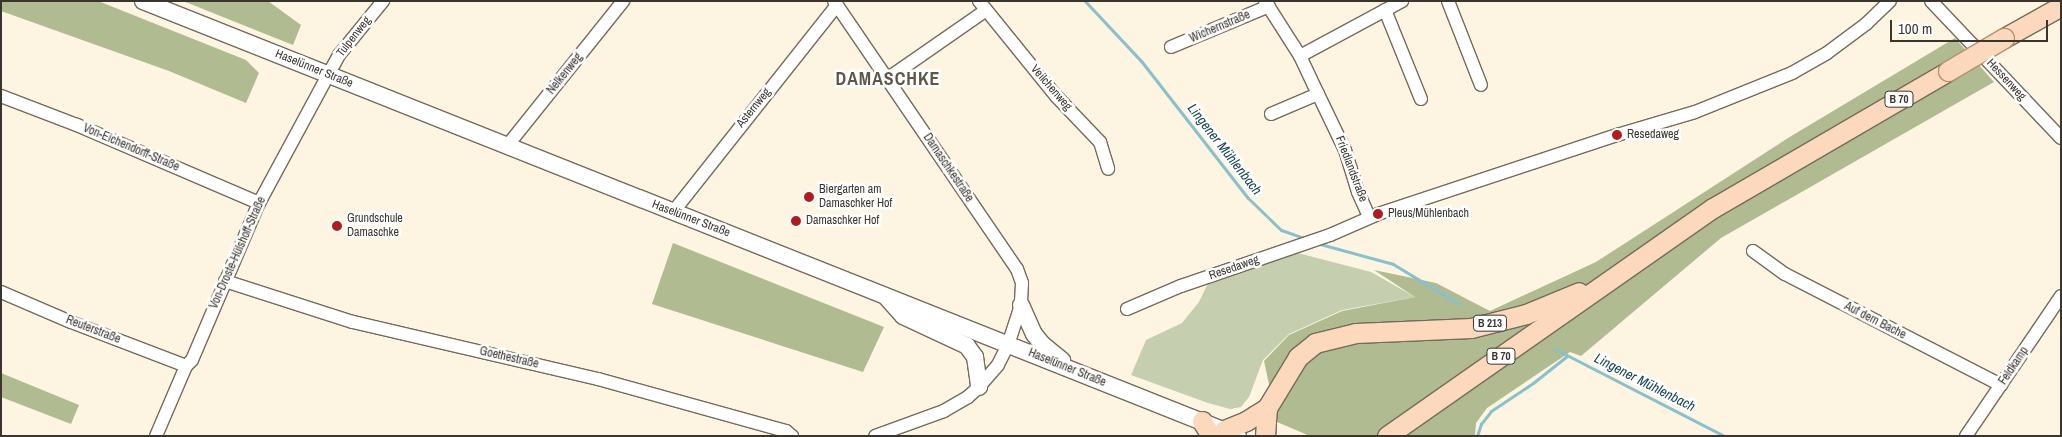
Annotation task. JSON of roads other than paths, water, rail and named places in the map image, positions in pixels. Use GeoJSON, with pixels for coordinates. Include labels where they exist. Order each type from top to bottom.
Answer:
{"type":"FeatureCollection","features":[{"type":"Feature","properties":{"kind":"main road","name":"B 70"},"geometry":{"type":"LineString","coordinates":[[1387,436],[1614,275],[1713,208],[2061,6]]}},
{"type":"Feature","properties":{"kind":"main road","name":"B 213"},"geometry":{"type":"LineString","coordinates":[[1219,431],[1246,421],[1267,408],[1298,357],[1315,343],[1356,333],[1471,328],[1526,314],[1614,275]]}},
{"type":"Feature","properties":{"kind":"main road"},"geometry":{"type":"LineString","coordinates":[[1265,436],[1267,408]]}},
{"type":"Feature","properties":{"kind":"street","name":"Haselünner Straße"},"geometry":{"type":"LineString","coordinates":[[143,1],[672,212],[884,294],[1219,431]]}},
{"type":"Feature","properties":{"kind":"street","name":"Tulpenweg"},"geometry":{"type":"LineString","coordinates":[[327,74],[343,49],[383,1]]}},
{"type":"Feature","properties":{"kind":"street","name":"Nelkenweg"},"geometry":{"type":"LineString","coordinates":[[507,146],[623,1]]}},
{"type":"Feature","properties":{"kind":"street"},"geometry":{"type":"LineString","coordinates":[[1300,56],[1402,1]]}},
{"type":"Feature","properties":{"kind":"street"},"geometry":{"type":"LineString","coordinates":[[1448,1],[1480,85]]}},
{"type":"Feature","properties":{"kind":"street","name":"Resedaweg"},"geometry":{"type":"LineString","coordinates":[[1127,308],[1181,286],[1328,236],[1369,217],[1617,135],[1695,112],[1792,73],[1827,53],[1866,24],[1890,1]]}},
{"type":"Feature","properties":{"kind":"street","name":"Hessenweg"},"geometry":{"type":"LineString","coordinates":[[1931,1],[2061,138]]}},
{"type":"Feature","properties":{"kind":"street","name":"Damaschkestraße"},"geometry":{"type":"LineString","coordinates":[[835,3],[1017,269],[1022,283],[1021,305],[1008,345],[998,365],[968,398],[944,411],[875,436]]}},
{"type":"Feature","properties":{"kind":"street","name":"Asternweg"},"geometry":{"type":"LineString","coordinates":[[672,212],[835,3]]}},
{"type":"Feature","properties":{"kind":"street","name":"Friedlandstraße"},"geometry":{"type":"LineString","coordinates":[[1267,4],[1300,56],[1345,150],[1358,192],[1369,217]]}},
{"type":"Feature","properties":{"kind":"street","name":"Wichernstraße"},"geometry":{"type":"LineString","coordinates":[[1171,47],[1267,4]]}},
{"type":"Feature","properties":{"kind":"street","name":"Veilchenweg"},"geometry":{"type":"LineString","coordinates":[[887,79],[982,6],[1056,96],[1100,142],[1108,169]]}},
{"type":"Feature","properties":{"kind":"street"},"geometry":{"type":"LineString","coordinates":[[1385,10],[1421,99]]}},
{"type":"Feature","properties":{"kind":"street","name":"Von-Droste-Hülshoff-Straße"},"geometry":{"type":"LineString","coordinates":[[156,436],[186,366],[192,360],[259,203],[327,74]]}},
{"type":"Feature","properties":{"kind":"street"},"geometry":{"type":"LineString","coordinates":[[1272,114],[1318,94]]}},
{"type":"Feature","properties":{"kind":"street","name":"Von-Eichendorff-Straße"},"geometry":{"type":"LineString","coordinates":[[1,96],[77,124],[259,203]]}},
{"type":"Feature","properties":{"kind":"street","name":"Auf dem Bache"},"geometry":{"type":"LineString","coordinates":[[1753,251],[1785,274],[2001,385]]}},
{"type":"Feature","properties":{"kind":"street","name":"Goethestraße"},"geometry":{"type":"LineString","coordinates":[[225,282],[353,322],[598,379],[786,431],[792,436]]}},
{"type":"Feature","properties":{"kind":"street","name":"Reuterstraße"},"geometry":{"type":"LineString","coordinates":[[1,292],[71,322],[186,366]]}},
{"type":"Feature","properties":{"kind":"street"},"geometry":{"type":"LineString","coordinates":[[884,294],[903,316],[967,346],[975,357],[978,387]]}},
{"type":"Feature","properties":{"kind":"street","name":"Feldkamp"},"geometry":{"type":"LineString","coordinates":[[1966,436],[2061,296]]}},
{"type":"Feature","properties":{"kind":"street"},"geometry":{"type":"LineString","coordinates":[[1021,305],[1034,334],[1042,344],[1078,372]]}},
{"type":"Feature","properties":{"kind":"waterway","name":"Lingener Mühlenbach"},"geometry":{"type":"LineString","coordinates":[[1085,1],[1142,62],[1248,198],[1281,230],[1307,239]]}},
{"type":"Feature","properties":{"kind":"waterway","name":"Lingener Mühlenbach"},"geometry":{"type":"LineString","coordinates":[[1320,244],[1393,264],[1459,304]]}},
{"type":"Feature","properties":{"kind":"waterway","name":"Lingener Mühlenbach"},"geometry":{"type":"LineString","coordinates":[[1555,349],[1724,436]]}},
{"type":"Feature","properties":{"kind":"waterway"},"geometry":{"type":"LineString","coordinates":[[1477,436],[1481,424],[1491,411],[1533,383],[1567,356]]}},
{"type":"Feature","properties":{"kind":"place","name":"Resedaweg"},"geometry":{"type":"Point","coordinates":[1617,135]}},
{"type":"Feature","properties":{"kind":"place","name":"Biergarten am Damaschker Hof"},"geometry":{"type":"Point","coordinates":[809,197]}},
{"type":"Feature","properties":{"kind":"place","name":"Pleus/Mühlenbach"},"geometry":{"type":"Point","coordinates":[1378,214]}},
{"type":"Feature","properties":{"kind":"place","name":"Damaschker Hof"},"geometry":{"type":"Point","coordinates":[796,221]}},
{"type":"Feature","properties":{"kind":"place","name":"Grundschule Damaschke"},"geometry":{"type":"Point","coordinates":[337,226]}},
{"type":"Feature","properties":{"kind":"district","name":"DAMASCHKE"},"geometry":{"type":"Point","coordinates":[888,79]}}]}
